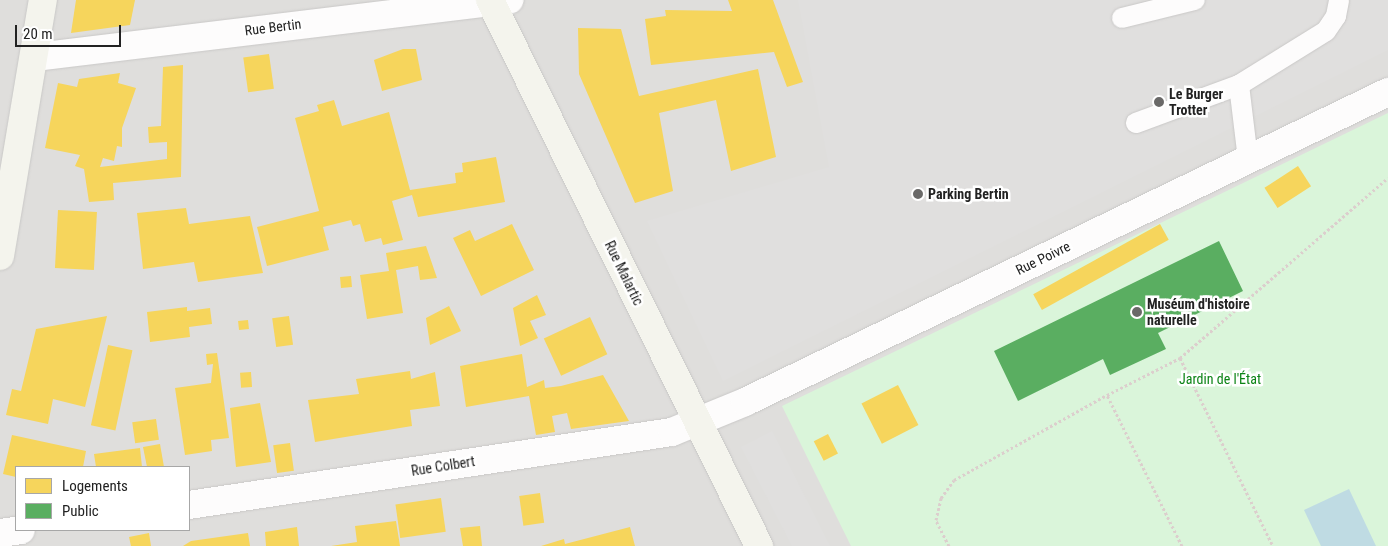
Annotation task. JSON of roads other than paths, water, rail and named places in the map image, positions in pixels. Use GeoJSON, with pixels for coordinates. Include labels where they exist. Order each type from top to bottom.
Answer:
{"type":"FeatureCollection","features":[{"type":"Feature","properties":{"kind":"street"},"geometry":{"type":"LineString","coordinates":[[0,256],[36,56],[43,0]]}},
{"type":"Feature","properties":{"kind":"street","name":"Rue Bertin"},"geometry":{"type":"LineString","coordinates":[[36,56],[497,1]]}},
{"type":"Feature","properties":{"kind":"street","name":"Rue Malartic"},"geometry":{"type":"LineString","coordinates":[[497,1],[697,422],[759,546]]}},
{"type":"Feature","properties":{"kind":"street","name":"Rue Poivre"},"geometry":{"type":"LineString","coordinates":[[697,422],[1388,92]]}},
{"type":"Feature","properties":{"kind":"street","name":"Rue Colbert"},"geometry":{"type":"LineString","coordinates":[[190,504],[672,432],[697,422]]}},
{"type":"Feature","properties":{"kind":"street"},"geometry":{"type":"LineString","coordinates":[[0,533],[15,531]]}},
{"type":"Feature","properties":{"kind":"lane"},"geometry":{"type":"LineString","coordinates":[[1122,18],[1195,0]]}},
{"type":"Feature","properties":{"kind":"lane"},"geometry":{"type":"LineString","coordinates":[[1136,123],[1239,84],[1326,31],[1336,16],[1339,0]]}},
{"type":"Feature","properties":{"kind":"lane"},"geometry":{"type":"LineString","coordinates":[[1239,84],[1248,160]]}},
{"type":"Feature","properties":{"kind":"water"},"geometry":{"type":"Polygon","coordinates":[[[1349,489],[1376,546],[1321,546],[1304,510],[1349,489]]]}},
{"type":"Feature","properties":{"kind":"place","name":"Le Burger Trotter"},"geometry":{"type":"Point","coordinates":[1159,102]}},
{"type":"Feature","properties":{"kind":"place","name":"Parking Bertin"},"geometry":{"type":"Point","coordinates":[918,194]}},
{"type":"Feature","properties":{"kind":"place","name":"Muséum d'histoire naturelle"},"geometry":{"type":"Point","coordinates":[1137,312]}},
{"type":"Feature","properties":{"kind":"park label","name":"Jardin de l'État"},"geometry":{"type":"Point","coordinates":[1220,379]}}]}
